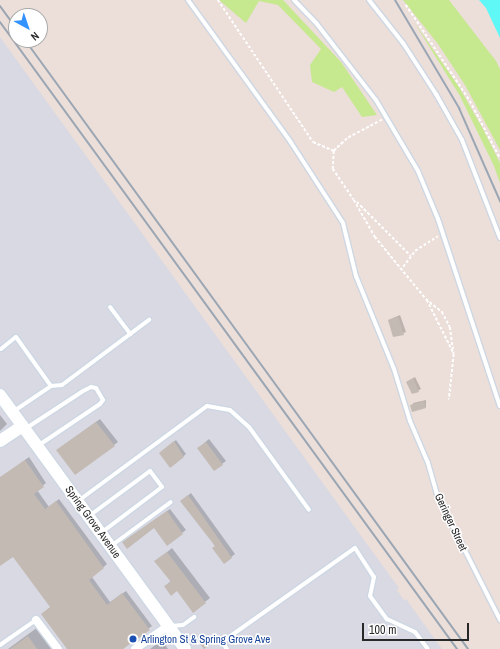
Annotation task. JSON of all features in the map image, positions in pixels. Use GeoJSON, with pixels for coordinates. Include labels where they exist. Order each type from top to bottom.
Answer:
{"type":"FeatureCollection","features":[{"type":"Feature","properties":{"kind":"main road","name":"Spring Grove Avenue"},"geometry":{"type":"LineString","coordinates":[[0,395],[185,649]]}},
{"type":"Feature","properties":{"kind":"main road"},"geometry":{"type":"LineString","coordinates":[[0,441],[23,428]]}},
{"type":"Feature","properties":{"kind":"street"},"geometry":{"type":"LineString","coordinates":[[36,620],[58,649]]}},
{"type":"Feature","properties":{"kind":"street"},"geometry":{"type":"LineString","coordinates":[[136,649],[168,626]]}},
{"type":"Feature","properties":{"kind":"lane","name":"Geringer Street"},"geometry":{"type":"LineString","coordinates":[[188,0],[290,140],[343,223],[356,276],[394,369],[410,421],[428,463],[438,497],[500,620]]}},
{"type":"Feature","properties":{"kind":"lane"},"geometry":{"type":"LineString","coordinates":[[294,0],[344,56],[386,117],[418,171],[443,232],[500,406]]}},
{"type":"Feature","properties":{"kind":"lane"},"geometry":{"type":"LineString","coordinates":[[369,0],[403,43],[440,101],[462,140],[500,238]]}},
{"type":"Feature","properties":{"kind":"lane"},"geometry":{"type":"LineString","coordinates":[[110,306],[130,334]]}},
{"type":"Feature","properties":{"kind":"lane"},"geometry":{"type":"LineString","coordinates":[[12,412],[52,386],[62,385],[149,320]]}},
{"type":"Feature","properties":{"kind":"lane"},"geometry":{"type":"LineString","coordinates":[[0,349],[16,337],[52,386]]}},
{"type":"Feature","properties":{"kind":"lane"},"geometry":{"type":"LineString","coordinates":[[23,428],[91,386],[96,388],[103,400],[100,404],[37,447]]}},
{"type":"Feature","properties":{"kind":"lane"},"geometry":{"type":"LineString","coordinates":[[78,502],[207,406],[230,410],[248,427],[309,510]]}},
{"type":"Feature","properties":{"kind":"lane"},"geometry":{"type":"LineString","coordinates":[[89,516],[150,471],[162,487],[100,532]]}},
{"type":"Feature","properties":{"kind":"lane"},"geometry":{"type":"LineString","coordinates":[[111,546],[170,502]]}},
{"type":"Feature","properties":{"kind":"lane"},"geometry":{"type":"LineString","coordinates":[[227,649],[222,642],[355,548],[374,577],[370,596],[387,619],[415,632],[428,649]]}},
{"type":"Feature","properties":{"kind":"lane"},"geometry":{"type":"LineString","coordinates":[[168,626],[184,624],[194,617]]}},
{"type":"Feature","properties":{"kind":"lane"},"geometry":{"type":"LineString","coordinates":[[0,645],[36,620]]}},
{"type":"Feature","properties":{"kind":"path"},"geometry":{"type":"LineString","coordinates":[[218,0],[260,66],[313,142],[334,151]]}},
{"type":"Feature","properties":{"kind":"path"},"geometry":{"type":"LineString","coordinates":[[406,6],[463,88],[500,158]]}},
{"type":"Feature","properties":{"kind":"path"},"geometry":{"type":"LineString","coordinates":[[386,117],[373,127],[347,139],[334,151],[333,169],[354,200],[375,237],[426,299],[454,354]]}},
{"type":"Feature","properties":{"kind":"path"},"geometry":{"type":"LineString","coordinates":[[354,200],[411,256]]}},
{"type":"Feature","properties":{"kind":"path"},"geometry":{"type":"LineString","coordinates":[[402,268],[411,256],[443,232]]}},
{"type":"Feature","properties":{"kind":"path"},"geometry":{"type":"LineString","coordinates":[[426,299],[442,312],[450,327],[454,354],[449,400]]}},
{"type":"Feature","properties":{"kind":"shaded area"},"geometry":{"type":"Polygon","coordinates":[[[0,37],[399,588],[397,590],[404,600],[406,599],[442,649],[0,649],[0,37]]]}},
{"type":"Feature","properties":{"kind":"green space"},"geometry":{"type":"Polygon","coordinates":[[[219,0],[283,0],[341,62],[377,115],[362,117],[342,87],[334,92],[312,82],[310,65],[321,49],[278,5],[259,1],[246,23],[219,0]]]}},
{"type":"Feature","properties":{"kind":"green space"},"geometry":{"type":"Polygon","coordinates":[[[403,0],[449,0],[496,61],[500,69],[500,150],[465,85],[438,44],[403,0]]]}},
{"type":"Feature","properties":{"kind":"green space"},"geometry":{"type":"Polygon","coordinates":[[[414,22],[459,87],[483,129],[500,163],[500,183],[494,166],[460,96],[414,22]]]}},
{"type":"Feature","properties":{"kind":"water"},"geometry":{"type":"Polygon","coordinates":[[[479,0],[500,0],[500,38],[486,8],[479,0]]]}},
{"type":"Feature","properties":{"kind":"building"},"geometry":{"type":"Polygon","coordinates":[[[398,316],[404,335],[393,337],[388,320],[398,316]]]}},
{"type":"Feature","properties":{"kind":"building"},"geometry":{"type":"Polygon","coordinates":[[[413,378],[419,392],[412,394],[406,382],[413,378]]]}},
{"type":"Feature","properties":{"kind":"building"},"geometry":{"type":"Polygon","coordinates":[[[424,401],[426,408],[412,412],[410,405],[424,401]]]}},
{"type":"Feature","properties":{"kind":"building"},"geometry":{"type":"Polygon","coordinates":[[[96,422],[115,446],[75,475],[56,450],[96,422]]]}},
{"type":"Feature","properties":{"kind":"building"},"geometry":{"type":"Polygon","coordinates":[[[174,441],[184,457],[170,468],[159,453],[174,441]]]}},
{"type":"Feature","properties":{"kind":"building"},"geometry":{"type":"Polygon","coordinates":[[[206,442],[223,465],[214,471],[197,448],[206,442]]]}},
{"type":"Feature","properties":{"kind":"building"},"geometry":{"type":"Polygon","coordinates":[[[25,460],[44,487],[34,494],[45,509],[56,501],[104,568],[89,580],[107,605],[122,593],[150,630],[123,649],[67,649],[41,614],[50,607],[13,557],[0,566],[0,477],[25,460]]]}},
{"type":"Feature","properties":{"kind":"building"},"geometry":{"type":"Polygon","coordinates":[[[188,495],[232,558],[224,564],[212,548],[215,546],[180,501],[188,495]]]}},
{"type":"Feature","properties":{"kind":"building"},"geometry":{"type":"Polygon","coordinates":[[[167,511],[183,534],[167,546],[154,528],[127,549],[122,542],[167,511]]]}},
{"type":"Feature","properties":{"kind":"building"},"geometry":{"type":"Polygon","coordinates":[[[167,552],[206,603],[193,613],[177,591],[171,596],[164,586],[171,582],[154,561],[167,552]]]}},
{"type":"Feature","properties":{"kind":"building"},"geometry":{"type":"Polygon","coordinates":[[[28,636],[37,649],[10,649],[28,636]]]}},
{"type":"Feature","properties":{"kind":"building"},"geometry":{"type":"Polygon","coordinates":[[[205,640],[209,645],[204,649],[200,644],[205,640]]]}},
{"type":"Feature","properties":{"kind":"railway"},"geometry":{"type":"LineString","coordinates":[[395,0],[459,108],[500,201]]}},
{"type":"Feature","properties":{"kind":"railway"},"geometry":{"type":"LineString","coordinates":[[0,6],[8,17]]}},
{"type":"Feature","properties":{"kind":"railway"},"geometry":{"type":"LineString","coordinates":[[0,22],[457,649]]}},
{"type":"Feature","properties":{"kind":"railway"},"geometry":{"type":"LineString","coordinates":[[31,48],[468,649]]}},
{"type":"Feature","properties":{"kind":"place","name":"Arlington St & Spring Grove Ave"},"geometry":{"type":"Point","coordinates":[133,639]}}]}
